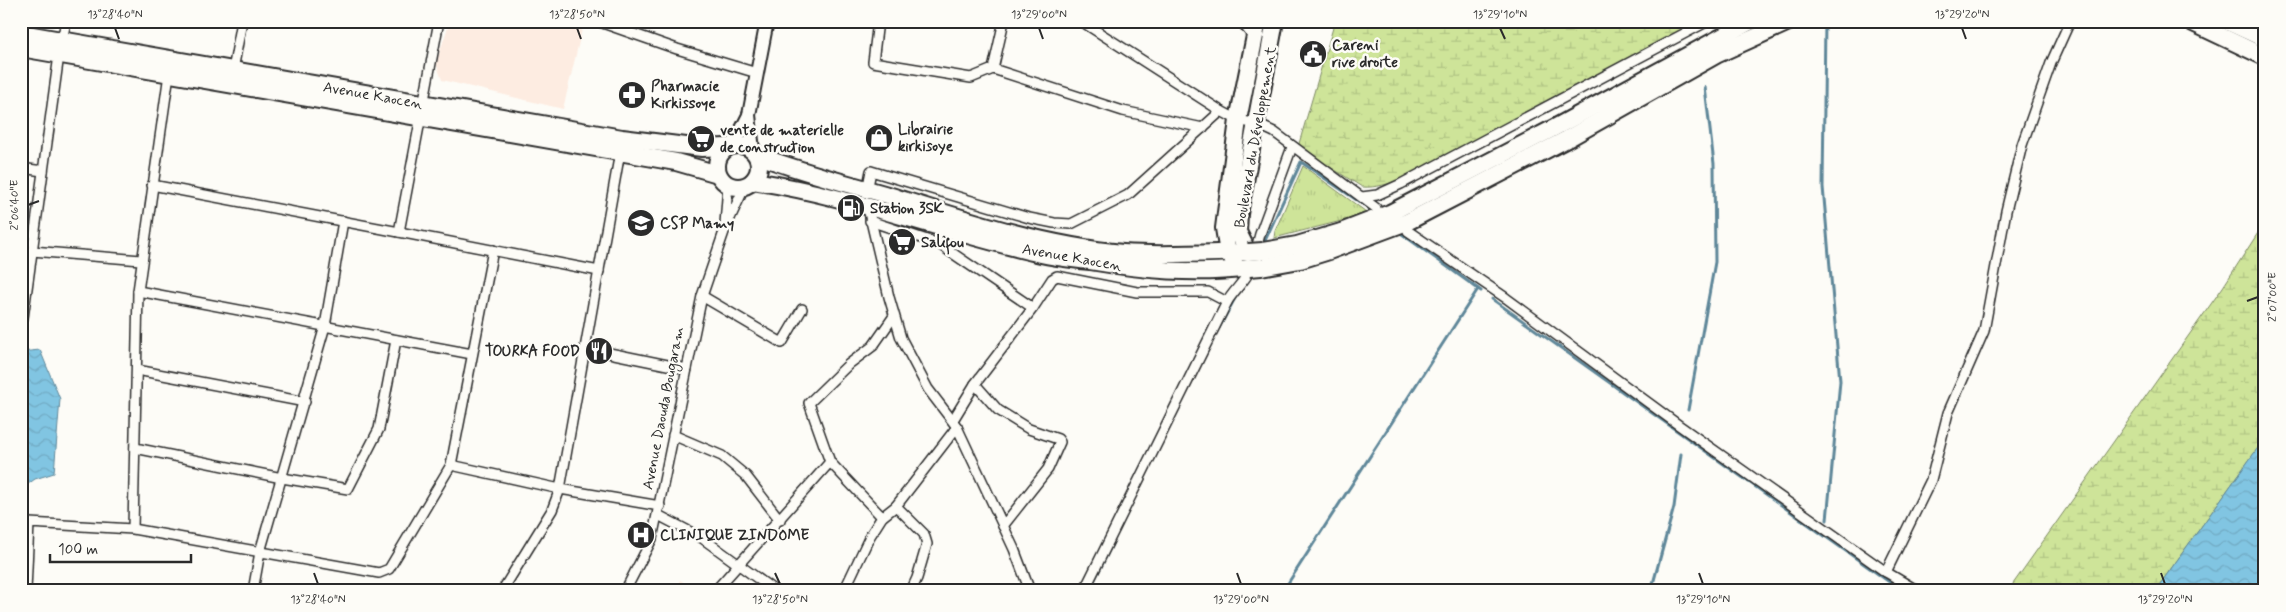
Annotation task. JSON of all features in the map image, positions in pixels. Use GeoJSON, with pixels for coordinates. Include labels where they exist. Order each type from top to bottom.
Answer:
{"type":"FeatureCollection","features":[{"type":"Feature","properties":{"kind":"highway","name":"Boulevard du Développement"},"geometry":{"type":"LineString","coordinates":[[1224,228],[1238,120],[1258,21]]}},
{"type":"Feature","properties":{"kind":"highway","name":"Boulevard du Développement"},"geometry":{"type":"LineString","coordinates":[[1253,260],[1240,239],[1238,228],[1275,21]]}},
{"type":"Feature","properties":{"kind":"highway"},"geometry":{"type":"LineString","coordinates":[[1715,48],[1751,21]]}},
{"type":"Feature","properties":{"kind":"highway"},"geometry":{"type":"LineString","coordinates":[[1253,260],[1341,232],[1390,213],[1554,128],[1715,48],[1791,21]]}},
{"type":"Feature","properties":{"kind":"highway"},"geometry":{"type":"LineString","coordinates":[[2189,21],[2265,57]]}},
{"type":"Feature","properties":{"kind":"highway"},"geometry":{"type":"LineString","coordinates":[[2226,21],[2265,39]]}},
{"type":"Feature","properties":{"kind":"highway","name":"Avenue Kaocen"},"geometry":{"type":"LineString","coordinates":[[21,33],[60,48],[169,74],[422,112],[631,139],[702,148],[730,146]]}},
{"type":"Feature","properties":{"kind":"highway","name":"Avenue Kaocen"},"geometry":{"type":"LineString","coordinates":[[21,48],[60,48],[233,70],[422,112],[676,162],[723,180]]}},
{"type":"Feature","properties":{"kind":"highway"},"geometry":{"type":"LineString","coordinates":[[741,144],[755,153],[759,169],[749,183],[735,187],[723,180],[717,160],[730,146],[741,144]]}},
{"type":"Feature","properties":{"kind":"highway","name":"Avenue Kaocen"},"geometry":{"type":"LineString","coordinates":[[755,153],[867,197],[1041,254],[1175,272],[1223,271],[1253,260]]}},
{"type":"Feature","properties":{"kind":"highway","name":"Avenue Kaocen"},"geometry":{"type":"LineString","coordinates":[[749,183],[867,197],[1066,245],[1122,253],[1172,255],[1229,252],[1253,260]]}},
{"type":"Feature","properties":{"kind":"highway"},"geometry":{"type":"LineString","coordinates":[[1224,228],[1229,252]]}},
{"type":"Feature","properties":{"kind":"highway"},"geometry":{"type":"LineString","coordinates":[[1195,254],[1214,243],[1224,228]]}},
{"type":"Feature","properties":{"kind":"street"},"geometry":{"type":"LineString","coordinates":[[22,318],[25,277],[32,251],[60,48],[66,21]]}},
{"type":"Feature","properties":{"kind":"street"},"geometry":{"type":"LineString","coordinates":[[233,70],[242,21]]}},
{"type":"Feature","properties":{"kind":"street"},"geometry":{"type":"LineString","coordinates":[[399,232],[439,21]]}},
{"type":"Feature","properties":{"kind":"street"},"geometry":{"type":"LineString","coordinates":[[597,21],[677,49],[757,73]]}},
{"type":"Feature","properties":{"kind":"street"},"geometry":{"type":"LineString","coordinates":[[755,153],[749,115],[767,21]]}},
{"type":"Feature","properties":{"kind":"street"},"geometry":{"type":"LineString","coordinates":[[878,21],[873,62],[971,78],[993,69],[1123,111],[1203,128]]}},
{"type":"Feature","properties":{"kind":"street"},"geometry":{"type":"LineString","coordinates":[[993,69],[1004,21]]}},
{"type":"Feature","properties":{"kind":"street"},"geometry":{"type":"LineString","coordinates":[[1081,21],[1221,111],[1238,120],[1257,124],[1274,132],[1376,208]]}},
{"type":"Feature","properties":{"kind":"street"},"geometry":{"type":"LineString","coordinates":[[1241,21],[1255,39]]}},
{"type":"Feature","properties":{"kind":"street"},"geometry":{"type":"LineString","coordinates":[[1362,197],[1377,195],[1401,184],[1708,21]]}},
{"type":"Feature","properties":{"kind":"street"},"geometry":{"type":"LineString","coordinates":[[1886,572],[1931,480],[1948,413],[1984,331],[2006,211],[2022,145],[2051,63],[2070,21]]}},
{"type":"Feature","properties":{"kind":"street"},"geometry":{"type":"LineString","coordinates":[[132,529],[138,291],[169,74]]}},
{"type":"Feature","properties":{"kind":"street"},"geometry":{"type":"LineString","coordinates":[[1030,591],[1003,526],[955,424],[928,388],[902,338],[894,316],[870,222],[867,197],[871,171],[1029,218],[1071,224],[1128,195],[1174,151],[1221,111]]}},
{"type":"Feature","properties":{"kind":"street"},"geometry":{"type":"LineString","coordinates":[[730,146],[749,115]]}},
{"type":"Feature","properties":{"kind":"street"},"geometry":{"type":"LineString","coordinates":[[1084,591],[1227,302],[1238,284],[1249,275],[1260,234],[1292,147]]}},
{"type":"Feature","properties":{"kind":"street"},"geometry":{"type":"LineString","coordinates":[[502,591],[552,510],[560,489],[620,152]]}},
{"type":"Feature","properties":{"kind":"street"},"geometry":{"type":"LineString","coordinates":[[21,168],[43,171]]}},
{"type":"Feature","properties":{"kind":"street","name":"Avenue Daouda Bougaram"},"geometry":{"type":"LineString","coordinates":[[723,180],[725,229]]}},
{"type":"Feature","properties":{"kind":"street","name":"Avenue Daouda Bougaram"},"geometry":{"type":"LineString","coordinates":[[628,589],[652,538],[702,296],[725,229],[749,183]]}},
{"type":"Feature","properties":{"kind":"street"},"geometry":{"type":"LineString","coordinates":[[152,185],[599,271]]}},
{"type":"Feature","properties":{"kind":"street"},"geometry":{"type":"LineString","coordinates":[[253,591],[260,552],[305,402],[325,326],[343,221]]}},
{"type":"Feature","properties":{"kind":"street"},"geometry":{"type":"LineString","coordinates":[[870,222],[939,244],[1032,308]]}},
{"type":"Feature","properties":{"kind":"street"},"geometry":{"type":"LineString","coordinates":[[1408,231],[1506,298],[1680,426],[1886,572],[1918,591]]}},
{"type":"Feature","properties":{"kind":"street"},"geometry":{"type":"LineString","coordinates":[[26,591],[29,523],[132,529],[384,572],[389,569],[451,465],[493,250]]}},
{"type":"Feature","properties":{"kind":"street"},"geometry":{"type":"LineString","coordinates":[[32,251],[141,260]]}},
{"type":"Feature","properties":{"kind":"street"},"geometry":{"type":"LineString","coordinates":[[844,591],[870,536],[882,517],[896,506],[955,424],[975,384],[1052,279],[1057,276],[1136,292],[1208,292],[1227,302]]}},
{"type":"Feature","properties":{"kind":"street"},"geometry":{"type":"LineString","coordinates":[[138,291],[472,354]]}},
{"type":"Feature","properties":{"kind":"street"},"geometry":{"type":"LineString","coordinates":[[702,296],[782,343],[802,309]]}},
{"type":"Feature","properties":{"kind":"street"},"geometry":{"type":"LineString","coordinates":[[882,517],[830,462],[810,403],[849,364],[873,346],[894,316]]}},
{"type":"Feature","properties":{"kind":"street"},"geometry":{"type":"LineString","coordinates":[[135,448],[282,478],[345,489],[351,487],[379,429],[396,340]]}},
{"type":"Feature","properties":{"kind":"street"},"geometry":{"type":"LineString","coordinates":[[585,348],[687,369]]}},
{"type":"Feature","properties":{"kind":"street"},"geometry":{"type":"LineString","coordinates":[[137,370],[305,402]]}},
{"type":"Feature","properties":{"kind":"street"},"geometry":{"type":"LineString","coordinates":[[975,384],[998,410],[1029,428],[1058,438],[1060,442],[1048,469],[1003,526]]}},
{"type":"Feature","properties":{"kind":"street"},"geometry":{"type":"LineString","coordinates":[[673,435],[722,456],[746,476],[780,520]]}},
{"type":"Feature","properties":{"kind":"street"},"geometry":{"type":"LineString","coordinates":[[715,591],[830,462]]}},
{"type":"Feature","properties":{"kind":"street"},"geometry":{"type":"LineString","coordinates":[[451,465],[659,510],[702,538],[775,591]]}},
{"type":"Feature","properties":{"kind":"street"},"geometry":{"type":"LineString","coordinates":[[896,506],[924,534],[927,544],[911,591]]}},
{"type":"Feature","properties":{"kind":"shaded area"},"geometry":{"type":"Polygon","coordinates":[[[450,21],[584,21],[563,109],[442,80],[436,63],[450,21]]]}},
{"type":"Feature","properties":{"kind":"shaded area"},"geometry":{"type":"Polygon","coordinates":[[[680,580],[697,591],[674,591],[680,580]]]}},
{"type":"Feature","properties":{"kind":"green space"},"geometry":{"type":"Polygon","coordinates":[[[1335,21],[1699,21],[1402,179],[1382,185],[1362,187],[1298,147],[1335,21]]]}},
{"type":"Feature","properties":{"kind":"green space"},"geometry":{"type":"Polygon","coordinates":[[[1303,166],[1369,214],[1274,238],[1275,231],[1303,166]]]}},
{"type":"Feature","properties":{"kind":"green space"},"geometry":{"type":"Polygon","coordinates":[[[2265,222],[2265,438],[2155,591],[2008,591],[2223,287],[2265,222]]]}},
{"type":"Feature","properties":{"kind":"water"},"geometry":{"type":"Polygon","coordinates":[[[40,350],[60,399],[54,473],[35,479],[21,489],[21,352],[40,350]]]}},
{"type":"Feature","properties":{"kind":"water"},"geometry":{"type":"Polygon","coordinates":[[[2265,438],[2265,591],[2155,591],[2265,438]]]}},
{"type":"Feature","properties":{"kind":"waterway"},"geometry":{"type":"LineString","coordinates":[[1825,21],[1823,187],[1840,381],[1827,520]]}},
{"type":"Feature","properties":{"kind":"waterway"},"geometry":{"type":"LineString","coordinates":[[1688,410],[1715,262],[1714,164],[1705,87]]}},
{"type":"Feature","properties":{"kind":"waterway"},"geometry":{"type":"LineString","coordinates":[[1262,247],[1301,162],[1370,209]]}},
{"type":"Feature","properties":{"kind":"waterway"},"geometry":{"type":"LineString","coordinates":[[1402,234],[1481,291]]}},
{"type":"Feature","properties":{"kind":"waterway"},"geometry":{"type":"LineString","coordinates":[[1283,591],[1478,289]]}},
{"type":"Feature","properties":{"kind":"waterway"},"geometry":{"type":"LineString","coordinates":[[1219,328],[1235,298]]}},
{"type":"Feature","properties":{"kind":"waterway"},"geometry":{"type":"LineString","coordinates":[[1492,299],[1902,591]]}},
{"type":"Feature","properties":{"kind":"waterway"},"geometry":{"type":"LineString","coordinates":[[1651,591],[1674,507],[1681,454]]}},
{"type":"Feature","properties":{"kind":"waterway"},"geometry":{"type":"LineString","coordinates":[[1089,591],[1113,542]]}},
{"type":"Feature","properties":{"kind":"place","name":"Careni rive droite"},"geometry":{"type":"Point","coordinates":[1313,54]}},
{"type":"Feature","properties":{"kind":"place","name":"Pharmacie Kirkissoye"},"geometry":{"type":"Point","coordinates":[632,95]}},
{"type":"Feature","properties":{"kind":"place","name":"Librairie kirkisoye"},"geometry":{"type":"Point","coordinates":[879,138]}},
{"type":"Feature","properties":{"kind":"place","name":"vente de materielle de construction"},"geometry":{"type":"Point","coordinates":[701,139]}},
{"type":"Feature","properties":{"kind":"place","name":"Station 3SK"},"geometry":{"type":"Point","coordinates":[851,208]}},
{"type":"Feature","properties":{"kind":"place","name":"CSP Mamy"},"geometry":{"type":"Point","coordinates":[641,223]}},
{"type":"Feature","properties":{"kind":"place","name":"Salifou"},"geometry":{"type":"Point","coordinates":[902,242]}},
{"type":"Feature","properties":{"kind":"place","name":"TOURKA FOOD"},"geometry":{"type":"Point","coordinates":[599,351]}},
{"type":"Feature","properties":{"kind":"place","name":"CLINIQUE ZINDOME"},"geometry":{"type":"Point","coordinates":[641,535]}}]}
